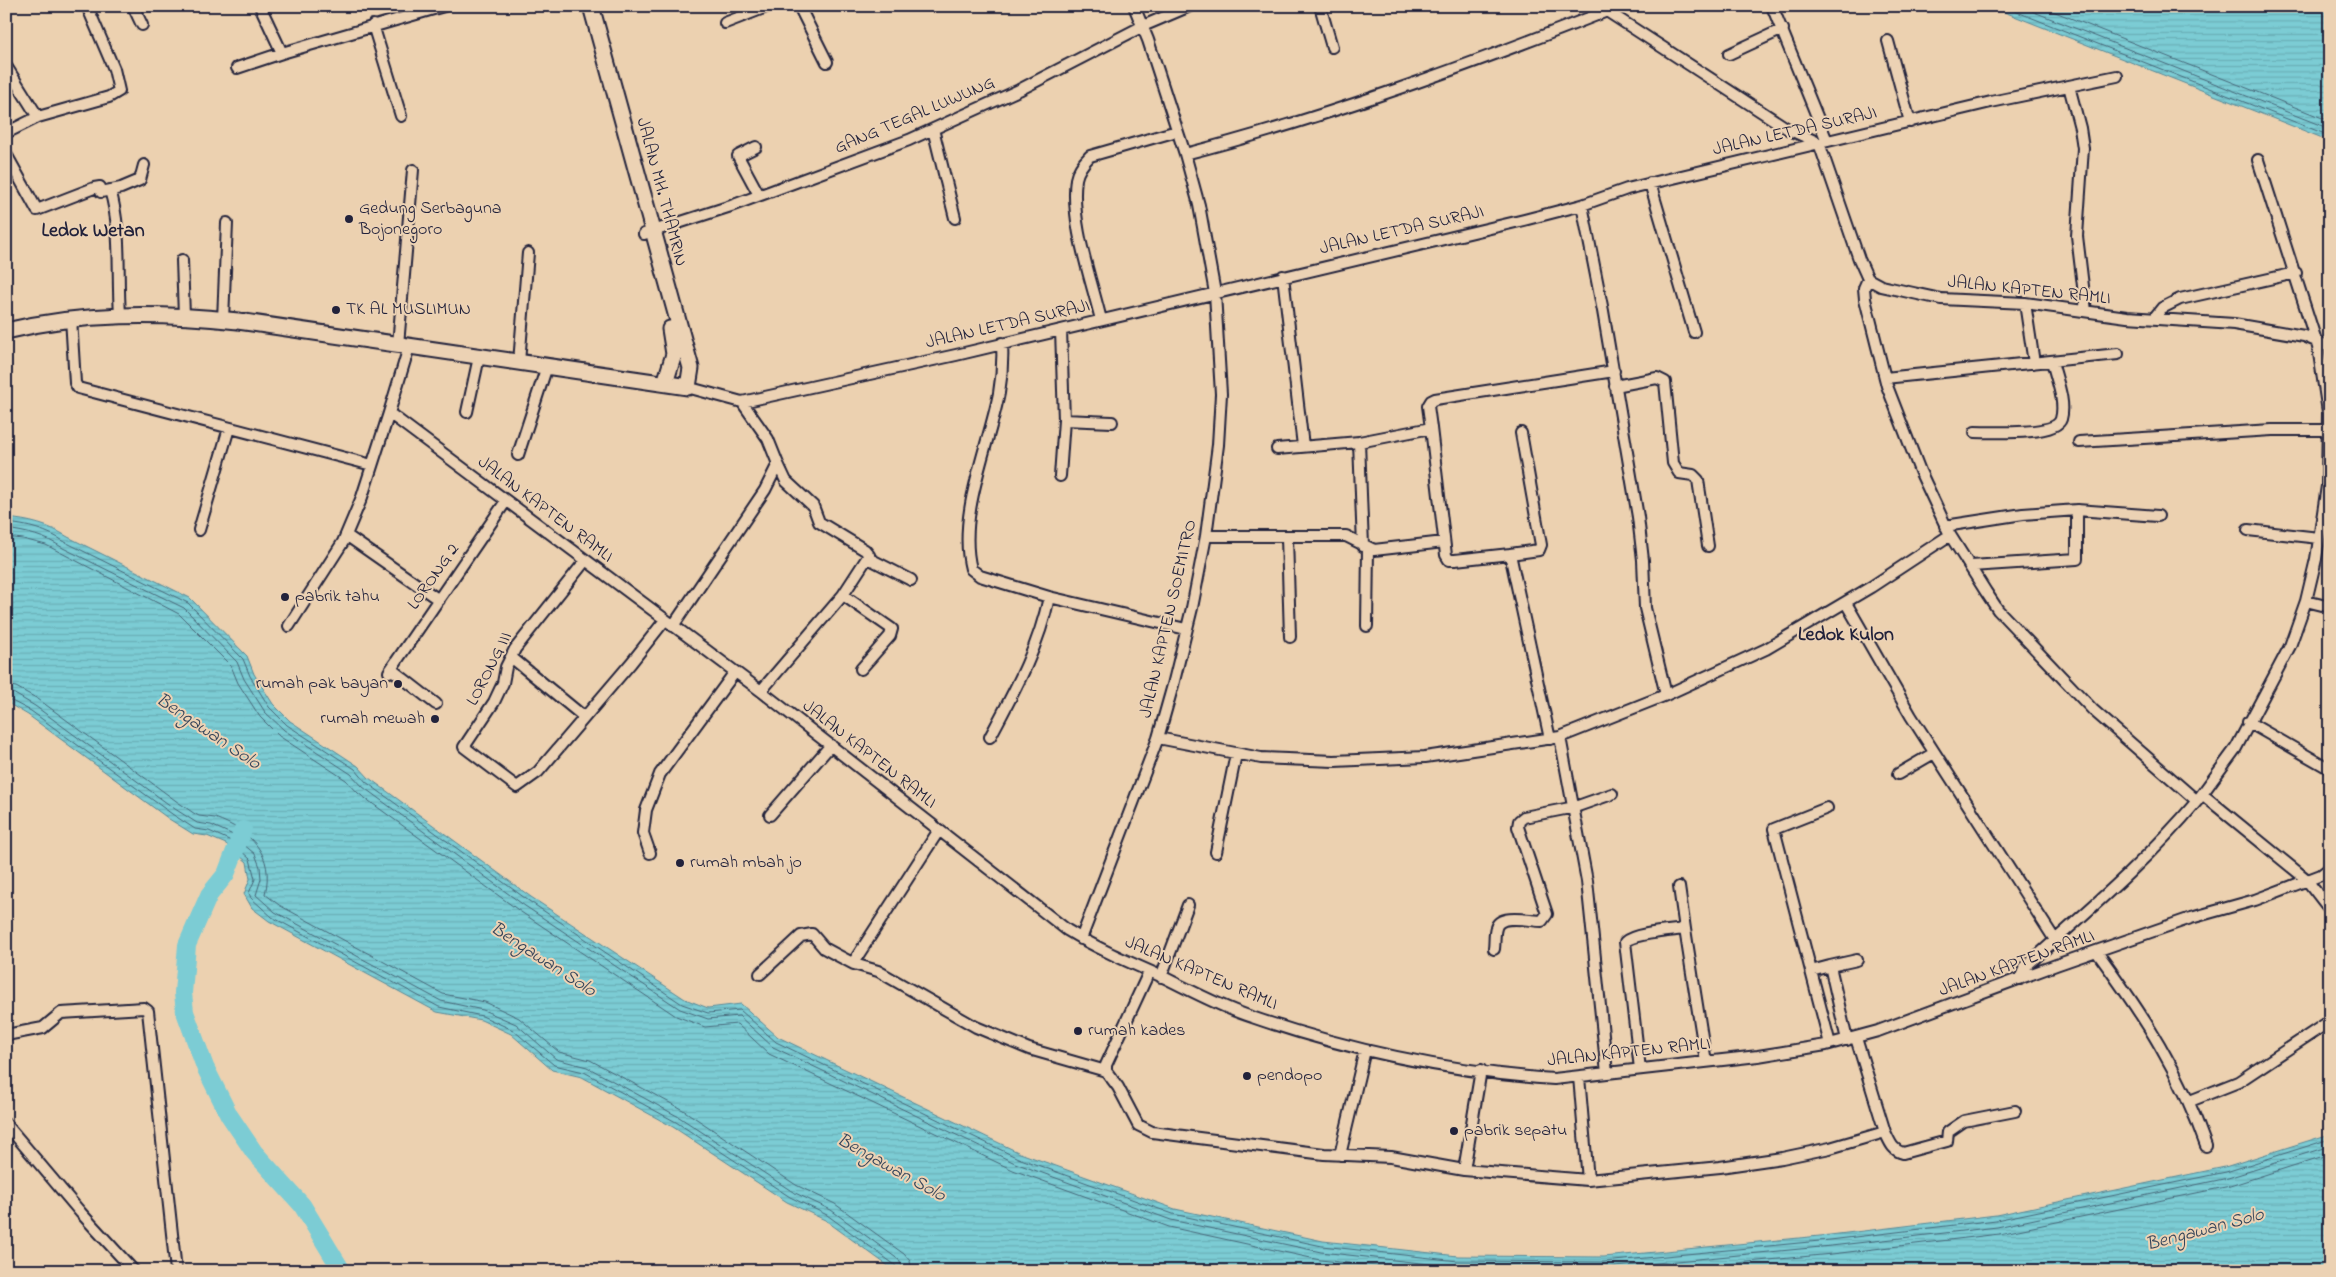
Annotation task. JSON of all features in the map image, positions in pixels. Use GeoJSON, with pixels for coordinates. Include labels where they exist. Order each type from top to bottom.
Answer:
{"type":"FeatureCollection","features":[{"type":"Feature","properties":{"kind":"main road","name":"JALAN MH. THAMRIN"},"geometry":{"type":"LineString","coordinates":[[581,6],[648,232],[688,358],[691,388]]}},
{"type":"Feature","properties":{"kind":"main road","name":"JALAN MH. THAMRIN"},"geometry":{"type":"LineString","coordinates":[[591,6],[648,232],[672,337],[674,354],[665,383]]}},
{"type":"Feature","properties":{"kind":"main road"},"geometry":{"type":"LineString","coordinates":[[6,331],[71,318],[120,314],[184,316],[519,362],[691,388]]}},
{"type":"Feature","properties":{"kind":"main road"},"geometry":{"type":"LineString","coordinates":[[672,364],[681,359],[688,358]]}},
{"type":"Feature","properties":{"kind":"street"},"geometry":{"type":"LineString","coordinates":[[6,133],[38,117],[109,97],[119,91],[114,69],[87,6]]}},
{"type":"Feature","properties":{"kind":"street"},"geometry":{"type":"LineString","coordinates":[[133,6],[142,25]]}},
{"type":"Feature","properties":{"kind":"street"},"geometry":{"type":"LineString","coordinates":[[260,6],[282,52]]}},
{"type":"Feature","properties":{"kind":"street"},"geometry":{"type":"LineString","coordinates":[[237,68],[282,52],[444,6]]}},
{"type":"Feature","properties":{"kind":"street"},"geometry":{"type":"LineString","coordinates":[[725,23],[769,6]]}},
{"type":"Feature","properties":{"kind":"street"},"geometry":{"type":"LineString","coordinates":[[799,6],[827,62]]}},
{"type":"Feature","properties":{"kind":"street","name":"JALAN KAPTEN SOEMITRO"},"geometry":{"type":"LineString","coordinates":[[1081,938],[1158,738],[1186,629],[1206,536],[1218,446],[1222,394],[1215,293],[1201,214],[1185,154],[1143,26],[1134,6]]}},
{"type":"Feature","properties":{"kind":"street","name":"GANG TEGAL LUWUNG"},"geometry":{"type":"LineString","coordinates":[[648,232],[759,195],[933,129],[1019,90],[1143,26],[1190,6]]}},
{"type":"Feature","properties":{"kind":"street"},"geometry":{"type":"LineString","coordinates":[[1320,6],[1332,47]]}},
{"type":"Feature","properties":{"kind":"street"},"geometry":{"type":"LineString","coordinates":[[1772,6],[1823,142],[1849,236],[1868,279],[1864,288],[1865,299],[1885,378],[1920,471],[1947,531],[1998,610],[2069,686],[2115,730],[2306,879],[2330,910]]}},
{"type":"Feature","properties":{"kind":"street"},"geometry":{"type":"LineString","coordinates":[[1185,154],[1260,135],[1440,75],[1603,9],[1788,129],[1823,142]]}},
{"type":"Feature","properties":{"kind":"street"},"geometry":{"type":"LineString","coordinates":[[373,25],[401,116]]}},
{"type":"Feature","properties":{"kind":"street"},"geometry":{"type":"LineString","coordinates":[[1729,54],[1782,29]]}},
{"type":"Feature","properties":{"kind":"street"},"geometry":{"type":"LineString","coordinates":[[1888,41],[1910,122]]}},
{"type":"Feature","properties":{"kind":"street"},"geometry":{"type":"LineString","coordinates":[[6,66],[38,117]]}},
{"type":"Feature","properties":{"kind":"street","name":"JALAN LETDA SURAJI"},"geometry":{"type":"LineString","coordinates":[[691,388],[746,401],[765,397],[1060,330],[1582,205],[1650,183],[2117,76]]}},
{"type":"Feature","properties":{"kind":"street"},"geometry":{"type":"LineString","coordinates":[[2069,86],[2083,148],[2077,236],[2086,311]]}},
{"type":"Feature","properties":{"kind":"street"},"geometry":{"type":"LineString","coordinates":[[933,129],[955,218]]}},
{"type":"Feature","properties":{"kind":"street"},"geometry":{"type":"LineString","coordinates":[[1101,320],[1077,219],[1076,178],[1082,165],[1090,156],[1177,131]]}},
{"type":"Feature","properties":{"kind":"street"},"geometry":{"type":"LineString","coordinates":[[756,147],[738,156],[759,195]]}},
{"type":"Feature","properties":{"kind":"street"},"geometry":{"type":"LineString","coordinates":[[6,154],[37,210],[94,188],[100,187],[101,192],[140,180],[144,165]]}},
{"type":"Feature","properties":{"kind":"street"},"geometry":{"type":"LineString","coordinates":[[2020,980],[2025,967],[2112,892],[2164,840],[2200,798],[2236,748],[2248,722],[2290,646],[2306,601],[2327,486],[2328,412],[2316,340],[2296,273],[2281,234],[2258,160]]}},
{"type":"Feature","properties":{"kind":"street"},"geometry":{"type":"LineString","coordinates":[[289,626],[346,535],[389,413],[404,346],[413,170]]}},
{"type":"Feature","properties":{"kind":"street"},"geometry":{"type":"LineString","coordinates":[[1650,183],[1694,332]]}},
{"type":"Feature","properties":{"kind":"street"},"geometry":{"type":"LineString","coordinates":[[110,190],[119,236],[117,250],[120,314]]}},
{"type":"Feature","properties":{"kind":"street"},"geometry":{"type":"LineString","coordinates":[[1582,205],[1614,371],[1638,517],[1643,560],[1645,608],[1666,695]]}},
{"type":"Feature","properties":{"kind":"street"},"geometry":{"type":"LineString","coordinates":[[223,320],[227,223]]}},
{"type":"Feature","properties":{"kind":"street"},"geometry":{"type":"LineString","coordinates":[[519,362],[528,253]]}},
{"type":"Feature","properties":{"kind":"street"},"geometry":{"type":"LineString","coordinates":[[182,260],[184,316]]}},
{"type":"Feature","properties":{"kind":"street"},"geometry":{"type":"LineString","coordinates":[[2154,318],[2162,308],[2180,299],[2296,273]]}},
{"type":"Feature","properties":{"kind":"street"},"geometry":{"type":"LineString","coordinates":[[1283,276],[1302,446]]}},
{"type":"Feature","properties":{"kind":"street","name":"JALAN KAPTEN RAMLI"},"geometry":{"type":"LineString","coordinates":[[1868,279],[1881,286],[1941,299],[2025,303],[2127,317],[2234,324],[2316,340],[2330,347]]}},
{"type":"Feature","properties":{"kind":"street"},"geometry":{"type":"LineString","coordinates":[[2025,303],[2034,363]]}},
{"type":"Feature","properties":{"kind":"street"},"geometry":{"type":"LineString","coordinates":[[71,318],[75,383],[78,388],[372,464]]}},
{"type":"Feature","properties":{"kind":"street"},"geometry":{"type":"LineString","coordinates":[[1060,330],[1064,420],[1060,476]]}},
{"type":"Feature","properties":{"kind":"street"},"geometry":{"type":"LineString","coordinates":[[1002,343],[1003,371],[999,394],[977,479],[969,528],[970,562],[974,573],[1049,597],[1186,629]]}},
{"type":"Feature","properties":{"kind":"street"},"geometry":{"type":"LineString","coordinates":[[1885,378],[2118,354]]}},
{"type":"Feature","properties":{"kind":"street"},"geometry":{"type":"LineString","coordinates":[[467,412],[479,357]]}},
{"type":"Feature","properties":{"kind":"street"},"geometry":{"type":"LineString","coordinates":[[1975,432],[2042,430],[2057,425],[2061,420],[2061,393],[2052,361]]}},
{"type":"Feature","properties":{"kind":"street"},"geometry":{"type":"LineString","coordinates":[[518,456],[547,366]]}},
{"type":"Feature","properties":{"kind":"street"},"geometry":{"type":"LineString","coordinates":[[1521,433],[1541,545],[1539,550],[1449,560],[1444,542],[1428,406],[1430,401],[1614,371]]}},
{"type":"Feature","properties":{"kind":"street"},"geometry":{"type":"LineString","coordinates":[[1615,386],[1657,378],[1665,382],[1673,463],[1679,473],[1693,475],[1698,480],[1708,546]]}},
{"type":"Feature","properties":{"kind":"street"},"geometry":{"type":"LineString","coordinates":[[746,401],[768,440],[786,481],[812,506],[819,522],[866,550],[868,558],[843,596],[796,647],[761,691]]}},
{"type":"Feature","properties":{"kind":"street","name":"JALAN KAPTEN RAMLI"},"geometry":{"type":"LineString","coordinates":[[389,413],[761,691],[1081,938],[1149,972],[1245,1015],[1365,1050],[1481,1070],[1554,1079],[1706,1062],[1830,1044],[1852,1039],[2192,918],[2255,900],[2306,879],[2321,875],[2330,868]]}},
{"type":"Feature","properties":{"kind":"street"},"geometry":{"type":"LineString","coordinates":[[1064,420],[1112,422]]}},
{"type":"Feature","properties":{"kind":"street"},"geometry":{"type":"LineString","coordinates":[[200,530],[229,428]]}},
{"type":"Feature","properties":{"kind":"street"},"geometry":{"type":"LineString","coordinates":[[1276,448],[1359,442],[1431,428]]}},
{"type":"Feature","properties":{"kind":"street"},"geometry":{"type":"LineString","coordinates":[[2079,442],[2272,430],[2329,430]]}},
{"type":"Feature","properties":{"kind":"street"},"geometry":{"type":"LineString","coordinates":[[1359,442],[1366,547],[1367,626]]}},
{"type":"Feature","properties":{"kind":"street"},"geometry":{"type":"LineString","coordinates":[[511,657],[584,717],[669,623],[765,490],[778,464]]}},
{"type":"Feature","properties":{"kind":"street","name":"LORONG 2"},"geometry":{"type":"LineString","coordinates":[[436,704],[390,670],[506,501]]}},
{"type":"Feature","properties":{"kind":"street"},"geometry":{"type":"LineString","coordinates":[[1971,566],[2077,559],[2077,510]]}},
{"type":"Feature","properties":{"kind":"street"},"geometry":{"type":"LineString","coordinates":[[1158,738],[1236,754],[1289,760],[1366,760],[1425,757],[1555,738],[1666,695],[1766,649],[1846,603],[1947,531],[2023,514],[2077,510],[2158,516]]}},
{"type":"Feature","properties":{"kind":"street"},"geometry":{"type":"LineString","coordinates":[[2248,530],[2319,538]]}},
{"type":"Feature","properties":{"kind":"street"},"geometry":{"type":"LineString","coordinates":[[346,535],[439,600]]}},
{"type":"Feature","properties":{"kind":"street"},"geometry":{"type":"LineString","coordinates":[[1206,536],[1346,536],[1374,550],[1444,542]]}},
{"type":"Feature","properties":{"kind":"street"},"geometry":{"type":"LineString","coordinates":[[1286,537],[1290,636]]}},
{"type":"Feature","properties":{"kind":"street"},"geometry":{"type":"LineString","coordinates":[[1510,554],[1555,738],[1575,808],[1587,880],[1608,1073]]}},
{"type":"Feature","properties":{"kind":"street"},"geometry":{"type":"LineString","coordinates":[[868,558],[910,580]]}},
{"type":"Feature","properties":{"kind":"street","name":"LORONG III"},"geometry":{"type":"LineString","coordinates":[[584,717],[538,772],[517,787],[464,747],[494,702],[511,657],[530,628],[585,561]]}},
{"type":"Feature","properties":{"kind":"street"},"geometry":{"type":"LineString","coordinates":[[843,596],[892,629],[890,636],[861,669]]}},
{"type":"Feature","properties":{"kind":"street"},"geometry":{"type":"LineString","coordinates":[[990,737],[1035,645],[1045,618],[1049,597]]}},
{"type":"Feature","properties":{"kind":"street"},"geometry":{"type":"LineString","coordinates":[[2306,601],[2330,607]]}},
{"type":"Feature","properties":{"kind":"street"},"geometry":{"type":"LineString","coordinates":[[1846,603],[1934,753],[2055,940]]}},
{"type":"Feature","properties":{"kind":"street"},"geometry":{"type":"LineString","coordinates":[[650,853],[643,834],[646,810],[660,774],[735,672]]}},
{"type":"Feature","properties":{"kind":"street"},"geometry":{"type":"LineString","coordinates":[[2248,722],[2330,769]]}},
{"type":"Feature","properties":{"kind":"street"},"geometry":{"type":"LineString","coordinates":[[770,815],[831,745]]}},
{"type":"Feature","properties":{"kind":"street"},"geometry":{"type":"LineString","coordinates":[[1898,774],[1934,753]]}},
{"type":"Feature","properties":{"kind":"street"},"geometry":{"type":"LineString","coordinates":[[1216,852],[1236,754]]}},
{"type":"Feature","properties":{"kind":"street"},"geometry":{"type":"LineString","coordinates":[[1494,949],[1496,928],[1500,922],[1508,919],[1542,921],[1547,914],[1518,827],[1520,821],[1524,817],[1575,808],[1612,794]]}},
{"type":"Feature","properties":{"kind":"street"},"geometry":{"type":"LineString","coordinates":[[1827,808],[1774,829],[1830,1044]]}},
{"type":"Feature","properties":{"kind":"street"},"geometry":{"type":"LineString","coordinates":[[853,964],[939,830]]}},
{"type":"Feature","properties":{"kind":"street"},"geometry":{"type":"LineString","coordinates":[[1679,887],[1706,1062]]}},
{"type":"Feature","properties":{"kind":"street"},"geometry":{"type":"LineString","coordinates":[[1161,977],[1188,905]]}},
{"type":"Feature","properties":{"kind":"street"},"geometry":{"type":"LineString","coordinates":[[1640,1069],[1625,941],[1685,929]]}},
{"type":"Feature","properties":{"kind":"street"},"geometry":{"type":"LineString","coordinates":[[760,974],[801,936],[812,934],[824,948],[853,964],[878,971],[961,1019],[1013,1043],[1106,1071],[1118,1087],[1138,1125],[1152,1132],[1261,1147],[1340,1155],[1390,1156],[1464,1170],[1588,1180],[1636,1177],[1782,1158],[1830,1148],[1886,1132]]}},
{"type":"Feature","properties":{"kind":"street"},"geometry":{"type":"LineString","coordinates":[[2097,952],[2156,1037],[2190,1101],[2206,1146]]}},
{"type":"Feature","properties":{"kind":"street"},"geometry":{"type":"LineString","coordinates":[[1811,971],[1857,960]]}},
{"type":"Feature","properties":{"kind":"street"},"geometry":{"type":"LineString","coordinates":[[1830,966],[1852,1039],[1891,1145],[1903,1153],[1947,1141],[1948,1132],[1964,1121],[2015,1111]]}},
{"type":"Feature","properties":{"kind":"street"},"geometry":{"type":"LineString","coordinates":[[1106,1071],[1109,1057],[1149,972]]}},
{"type":"Feature","properties":{"kind":"street"},"geometry":{"type":"LineString","coordinates":[[6,1035],[43,1028],[61,1013],[144,1008],[148,1011],[176,1271]]}},
{"type":"Feature","properties":{"kind":"street"},"geometry":{"type":"LineString","coordinates":[[2190,1101],[2238,1082],[2330,1021]]}},
{"type":"Feature","properties":{"kind":"street"},"geometry":{"type":"LineString","coordinates":[[1340,1155],[1365,1050]]}},
{"type":"Feature","properties":{"kind":"street"},"geometry":{"type":"LineString","coordinates":[[1464,1170],[1481,1070]]}},
{"type":"Feature","properties":{"kind":"street"},"geometry":{"type":"LineString","coordinates":[[1579,1077],[1588,1180]]}},
{"type":"Feature","properties":{"kind":"street"},"geometry":{"type":"LineString","coordinates":[[6,1124],[81,1213],[134,1271]]}},
{"type":"Feature","properties":{"kind":"water"},"geometry":{"type":"Polygon","coordinates":[[[1989,6],[2330,6],[2330,141],[1989,6]]]}},
{"type":"Feature","properties":{"kind":"water","name":"Bengawan Solo"},"geometry":{"type":"Polygon","coordinates":[[[6,518],[23,520],[54,529],[190,598],[247,656],[254,674],[273,704],[290,721],[358,766],[369,778],[531,897],[685,999],[708,1008],[741,1004],[778,1037],[1020,1153],[1175,1209],[1323,1241],[1458,1256],[1604,1257],[1830,1235],[1996,1215],[2225,1167],[2330,1134],[2330,1271],[895,1271],[825,1220],[787,1202],[673,1127],[582,1077],[552,1070],[511,1034],[481,1020],[437,1012],[269,921],[252,908],[244,894],[250,879],[247,862],[226,844],[207,836],[193,834],[169,819],[28,715],[6,702],[6,518]]]}},
{"type":"Feature","properties":{"kind":"waterway"},"geometry":{"type":"LineString","coordinates":[[243,830],[226,874],[209,895],[187,945],[183,993],[185,1012],[205,1067],[229,1115],[254,1152],[302,1205],[342,1271]]}},
{"type":"Feature","properties":{"kind":"place","name":"Gedung Serbaguna Bojonegoro"},"geometry":{"type":"Point","coordinates":[349,219]}},
{"type":"Feature","properties":{"kind":"place","name":"TK AL MUSLIMUN"},"geometry":{"type":"Point","coordinates":[336,310]}},
{"type":"Feature","properties":{"kind":"place","name":"pabrik tahu"},"geometry":{"type":"Point","coordinates":[285,597]}},
{"type":"Feature","properties":{"kind":"place","name":"rumah pak bayan"},"geometry":{"type":"Point","coordinates":[398,684]}},
{"type":"Feature","properties":{"kind":"place","name":"rumah mewah"},"geometry":{"type":"Point","coordinates":[435,719]}},
{"type":"Feature","properties":{"kind":"place","name":"rumah mbah jo"},"geometry":{"type":"Point","coordinates":[680,863]}},
{"type":"Feature","properties":{"kind":"place","name":"rumah kades"},"geometry":{"type":"Point","coordinates":[1078,1031]}},
{"type":"Feature","properties":{"kind":"place","name":"pendopo"},"geometry":{"type":"Point","coordinates":[1247,1076]}},
{"type":"Feature","properties":{"kind":"place","name":"pabrik sepatu"},"geometry":{"type":"Point","coordinates":[1454,1131]}},
{"type":"Feature","properties":{"kind":"district","name":"Ledok Wetan"},"geometry":{"type":"Point","coordinates":[93,231]}},
{"type":"Feature","properties":{"kind":"district","name":"Ledok Kulon"},"geometry":{"type":"Point","coordinates":[1846,635]}}]}
